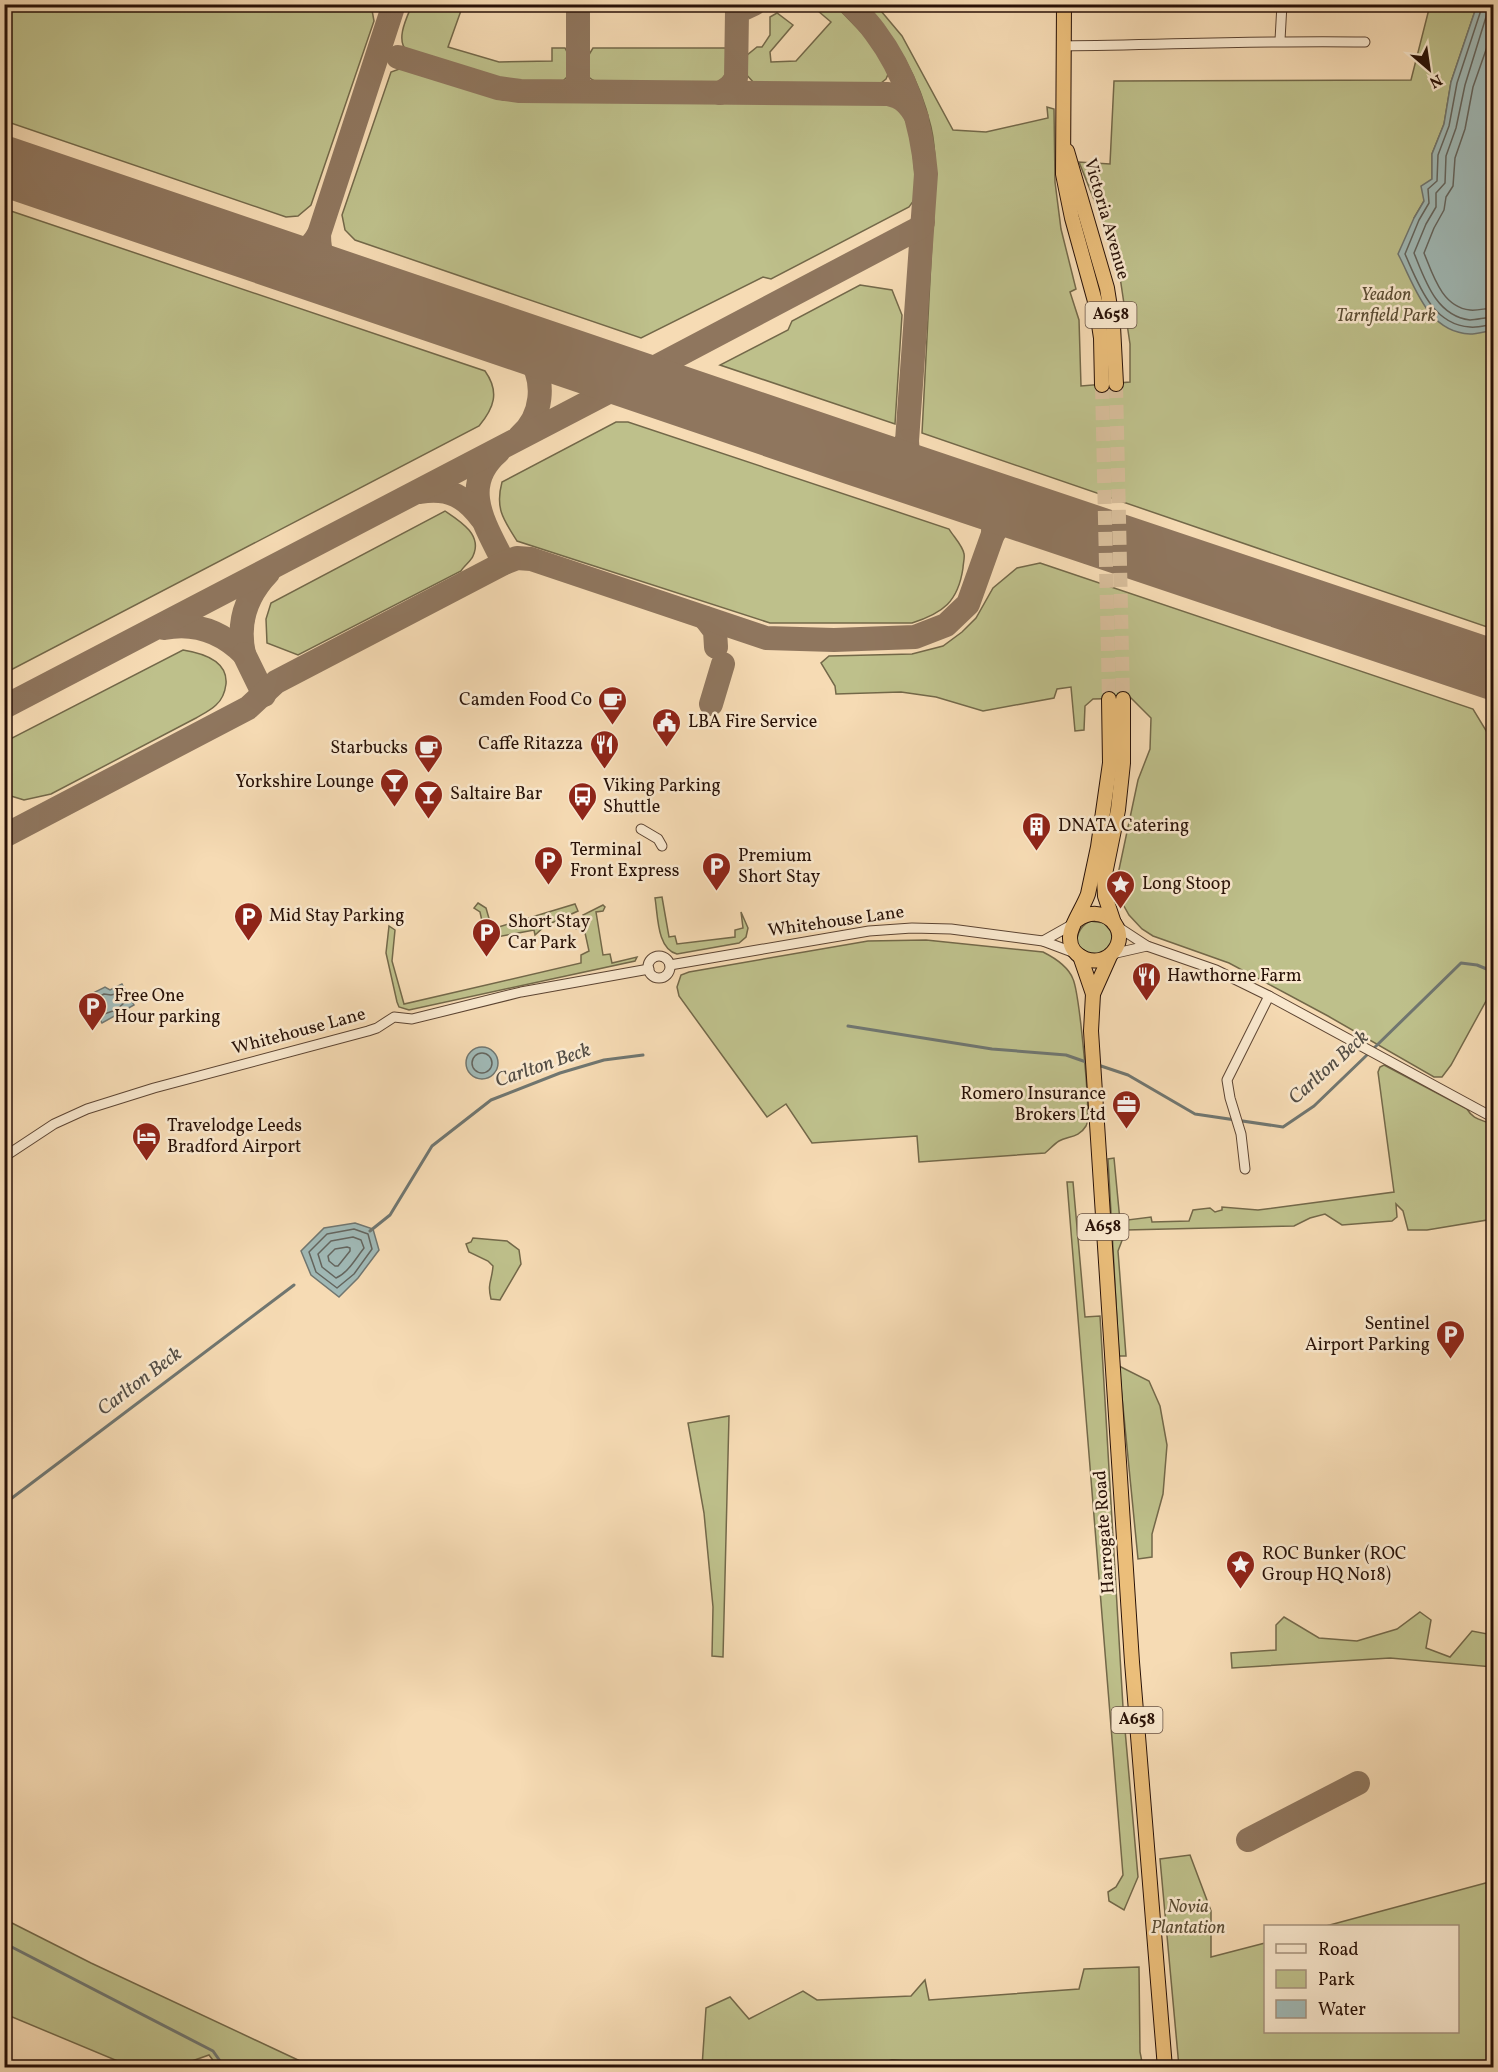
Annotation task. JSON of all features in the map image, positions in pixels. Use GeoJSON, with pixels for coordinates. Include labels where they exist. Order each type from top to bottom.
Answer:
{"type":"FeatureCollection","features":[{"type":"Feature","properties":{"kind":"highway","name":"Victoria Avenue"},"geometry":{"type":"LineString","coordinates":[[1064,4],[1063,174],[1072,218],[1096,305],[1109,384]]}},
{"type":"Feature","properties":{"kind":"highway"},"geometry":{"type":"LineString","coordinates":[[1111,809],[1104,879],[1105,896],[1119,934],[1118,942],[1111,955],[1094,962],[1078,955],[1071,945],[1070,937],[1088,894],[1123,763],[1116,699]]}},
{"type":"Feature","properties":{"kind":"highway"},"geometry":{"type":"LineString","coordinates":[[1076,922],[1084,915],[1092,913],[1100,914],[1115,924]]}},
{"type":"Feature","properties":{"kind":"highway","name":"Harrogate Road"},"geometry":{"type":"LineString","coordinates":[[1078,955],[1093,994]]}},
{"type":"Feature","properties":{"kind":"highway","name":"Harrogate Road"},"geometry":{"type":"LineString","coordinates":[[1111,955],[1093,994],[1091,1031],[1131,1638],[1165,2067]]}},
{"type":"Feature","properties":{"kind":"street"},"geometry":{"type":"LineString","coordinates":[[1280,40],[1282,4]]}},
{"type":"Feature","properties":{"kind":"street"},"geometry":{"type":"LineString","coordinates":[[1064,46],[1172,45],[1280,40],[1365,42]]}},
{"type":"Feature","properties":{"kind":"street"},"geometry":{"type":"LineString","coordinates":[[641,829],[658,839],[662,846]]}},
{"type":"Feature","properties":{"kind":"street"},"geometry":{"type":"LineString","coordinates":[[1044,941],[1076,922]]}},
{"type":"Feature","properties":{"kind":"street"},"geometry":{"type":"LineString","coordinates":[[1115,924],[1147,946],[1216,970],[1269,996],[1494,1118]]}},
{"type":"Feature","properties":{"kind":"street","name":"Whitehouse Lane"},"geometry":{"type":"LineString","coordinates":[[670,965],[868,931],[912,928],[951,929],[1044,941],[1078,955]]}},
{"type":"Feature","properties":{"kind":"street"},"geometry":{"type":"LineString","coordinates":[[1111,955],[1147,946]]}},
{"type":"Feature","properties":{"kind":"street"},"geometry":{"type":"LineString","coordinates":[[659,957],[664,958],[670,965],[668,974],[660,978],[654,977],[649,969],[650,962],[659,957]]}},
{"type":"Feature","properties":{"kind":"street","name":"Whitehouse Lane"},"geometry":{"type":"LineString","coordinates":[[4,1157],[54,1124],[87,1109],[154,1088],[368,1031],[394,1017],[412,1019],[521,992],[649,969]]}},
{"type":"Feature","properties":{"kind":"street"},"geometry":{"type":"LineString","coordinates":[[1245,1169],[1241,1134],[1227,1080],[1269,996]]}},
{"type":"Feature","properties":{"kind":"green space"},"geometry":{"type":"Polygon","coordinates":[[[5,5],[370,5],[374,21],[311,205],[298,216],[286,217],[5,121],[5,5]]]}},
{"type":"Feature","properties":{"kind":"green space"},"geometry":{"type":"Polygon","coordinates":[[[412,5],[463,5],[448,47],[499,62],[552,61],[552,48],[565,48],[571,60],[570,74],[563,81],[513,83],[407,51],[402,35],[412,5]]]}},
{"type":"Feature","properties":{"kind":"green space"},"geometry":{"type":"Polygon","coordinates":[[[811,5],[835,5],[868,39],[889,72],[881,83],[755,84],[744,72],[746,56],[757,47],[762,47],[770,35],[770,17],[777,13],[793,25],[770,52],[771,62],[796,61],[831,22],[811,5]]]}},
{"type":"Feature","properties":{"kind":"green space","name":"Yeadon Tarnfield Park"},"geometry":{"type":"Polygon","coordinates":[[[863,5],[876,5],[902,36],[953,130],[986,132],[1048,118],[1047,107],[1054,109],[1055,182],[1061,229],[1076,289],[1070,292],[1079,320],[1081,386],[1130,382],[1130,344],[1117,257],[1079,162],[1110,164],[1114,81],[1411,80],[1430,5],[1477,5],[1451,82],[1444,124],[1432,154],[1432,179],[1424,201],[1414,218],[1493,262],[1493,629],[922,433],[935,154],[931,127],[914,77],[897,46],[863,5]]]}},
{"type":"Feature","properties":{"kind":"green space"},"geometry":{"type":"Polygon","coordinates":[[[593,48],[727,48],[730,63],[726,75],[718,82],[601,83],[589,78],[585,69],[593,48]]]}},
{"type":"Feature","properties":{"kind":"green space"},"geometry":{"type":"Polygon","coordinates":[[[402,68],[503,100],[891,102],[902,109],[908,123],[917,196],[909,207],[771,279],[763,277],[641,338],[355,240],[345,230],[342,215],[391,72],[402,68]]]}},
{"type":"Feature","properties":{"kind":"green space"},"geometry":{"type":"Polygon","coordinates":[[[5,209],[485,371],[494,393],[491,406],[479,426],[5,673],[5,209]]]}},
{"type":"Feature","properties":{"kind":"green space"},"geometry":{"type":"Polygon","coordinates":[[[860,285],[892,290],[902,315],[895,424],[720,365],[788,330],[792,321],[860,285]]]}},
{"type":"Feature","properties":{"kind":"green space"},"geometry":{"type":"Polygon","coordinates":[[[616,422],[628,422],[949,529],[964,555],[961,580],[953,598],[932,615],[912,623],[770,623],[517,541],[500,506],[502,482],[616,422]]]}},
{"type":"Feature","properties":{"kind":"green space"},"geometry":{"type":"Polygon","coordinates":[[[445,511],[468,529],[475,542],[473,556],[461,571],[298,655],[267,643],[266,619],[271,603],[445,511]]]}},
{"type":"Feature","properties":{"kind":"green space"},"geometry":{"type":"Polygon","coordinates":[[[1040,563],[1473,709],[1493,742],[1493,993],[1491,992],[1451,1065],[1442,1077],[1434,1077],[1229,963],[1153,936],[1142,929],[1129,915],[1120,899],[1117,879],[1138,780],[1150,749],[1151,718],[1131,698],[1093,699],[1085,706],[1084,730],[1075,731],[1071,687],[1057,689],[1054,698],[983,711],[936,697],[901,692],[836,694],[835,686],[821,663],[829,656],[912,654],[943,646],[976,618],[993,588],[1017,568],[1040,563]]]}},
{"type":"Feature","properties":{"kind":"green space"},"geometry":{"type":"Polygon","coordinates":[[[183,650],[212,659],[223,669],[226,676],[225,690],[214,707],[51,794],[24,800],[11,796],[5,791],[5,745],[12,738],[183,650]]]}},
{"type":"Feature","properties":{"kind":"green space"},"geometry":{"type":"Polygon","coordinates":[[[662,897],[669,937],[675,936],[677,944],[735,937],[735,930],[743,928],[741,912],[748,928],[746,937],[739,943],[677,954],[670,951],[662,939],[658,922],[655,898],[662,897]]]}},
{"type":"Feature","properties":{"kind":"green space"},"geometry":{"type":"Polygon","coordinates":[[[478,903],[486,908],[492,929],[575,904],[578,911],[545,926],[535,935],[534,930],[486,939],[480,912],[474,908],[478,903]]]}},
{"type":"Feature","properties":{"kind":"green space"},"geometry":{"type":"Polygon","coordinates":[[[603,905],[605,907],[603,911],[596,912],[603,955],[610,954],[612,963],[637,957],[635,961],[409,1010],[399,1007],[386,953],[389,926],[395,930],[392,961],[404,1004],[581,963],[581,955],[589,951],[584,928],[575,928],[584,917],[583,915],[603,905]]]}},
{"type":"Feature","properties":{"kind":"green space"},"geometry":{"type":"Polygon","coordinates":[[[1090,921],[1104,923],[1113,934],[1113,944],[1099,956],[1083,950],[1077,942],[1080,930],[1090,921]]]}},
{"type":"Feature","properties":{"kind":"green space"},"geometry":{"type":"Polygon","coordinates":[[[926,940],[1043,952],[1068,970],[1076,989],[1086,1079],[1087,1118],[1086,1126],[1080,1133],[1059,1141],[1045,1153],[919,1162],[917,1136],[812,1143],[786,1104],[767,1117],[679,996],[677,987],[681,975],[689,972],[868,941],[926,940]]]}},
{"type":"Feature","properties":{"kind":"green space"},"geometry":{"type":"Polygon","coordinates":[[[1384,1065],[1467,1109],[1475,1118],[1493,1125],[1493,1219],[1427,1230],[1408,1230],[1403,1211],[1396,1204],[1397,1217],[1392,1221],[1342,1225],[1325,1214],[1294,1226],[1126,1230],[1118,1251],[1126,1356],[1119,1356],[1108,1159],[1114,1158],[1120,1221],[1151,1217],[1152,1222],[1189,1221],[1193,1210],[1210,1208],[1215,1212],[1222,1210],[1222,1207],[1258,1210],[1394,1192],[1378,1072],[1384,1065]]]}},
{"type":"Feature","properties":{"kind":"green space","name":"Novia Plantation"},"geometry":{"type":"Polygon","coordinates":[[[1067,1182],[1073,1182],[1085,1317],[1100,1316],[1123,1707],[1138,1877],[1124,1910],[1109,1901],[1108,1892],[1116,1887],[1123,1875],[1067,1182]]]}},
{"type":"Feature","properties":{"kind":"green space"},"geometry":{"type":"Polygon","coordinates":[[[473,1238],[507,1241],[519,1250],[521,1264],[500,1300],[491,1299],[490,1285],[493,1266],[469,1252],[466,1244],[473,1238]]]}},
{"type":"Feature","properties":{"kind":"green space"},"geometry":{"type":"Polygon","coordinates":[[[1119,1366],[1149,1381],[1160,1406],[1167,1445],[1163,1494],[1152,1534],[1152,1557],[1138,1559],[1119,1366]]]}},
{"type":"Feature","properties":{"kind":"green space"},"geometry":{"type":"Polygon","coordinates":[[[729,1416],[723,1657],[712,1656],[713,1607],[704,1513],[688,1423],[729,1416]]]}},
{"type":"Feature","properties":{"kind":"green space"},"geometry":{"type":"Polygon","coordinates":[[[1420,1612],[1431,1620],[1426,1648],[1450,1657],[1472,1631],[1493,1635],[1493,1667],[1390,1658],[1232,1668],[1231,1653],[1276,1650],[1276,1625],[1284,1617],[1319,1638],[1357,1641],[1397,1629],[1420,1612]]]}},
{"type":"Feature","properties":{"kind":"green space"},"geometry":{"type":"Polygon","coordinates":[[[1190,1855],[1211,1911],[1211,1957],[1264,1943],[1264,2033],[1459,2033],[1459,1925],[1330,1925],[1493,1881],[1493,2067],[1179,2067],[1160,1859],[1190,1855]]]}},
{"type":"Feature","properties":{"kind":"green space"},"geometry":{"type":"Polygon","coordinates":[[[4,1919],[91,1963],[313,2067],[218,2067],[209,2055],[175,2067],[132,2067],[5,2014],[4,1919]]]}},
{"type":"Feature","properties":{"kind":"green space"},"geometry":{"type":"Polygon","coordinates":[[[1139,1967],[1140,2052],[1143,2067],[923,2067],[922,2062],[892,2060],[865,2067],[702,2067],[706,2008],[730,1997],[749,2019],[803,1991],[817,2000],[911,1996],[925,1980],[929,2000],[1079,1989],[1084,1969],[1139,1967]]]}},
{"type":"Feature","properties":{"kind":"water"},"geometry":{"type":"Polygon","coordinates":[[[1477,5],[1493,5],[1494,330],[1470,334],[1455,331],[1443,325],[1433,316],[1417,293],[1398,254],[1424,201],[1421,186],[1432,179],[1432,154],[1444,124],[1451,82],[1477,5]]]}},
{"type":"Feature","properties":{"kind":"water"},"geometry":{"type":"Polygon","coordinates":[[[122,984],[134,1005],[102,1023],[87,996],[105,987],[110,990],[122,984]]]}},
{"type":"Feature","properties":{"kind":"water"},"geometry":{"type":"Polygon","coordinates":[[[482,1047],[494,1051],[498,1063],[494,1075],[482,1079],[470,1075],[466,1063],[470,1051],[482,1047]]]}},
{"type":"Feature","properties":{"kind":"water"},"geometry":{"type":"Polygon","coordinates":[[[355,1223],[373,1229],[379,1250],[358,1278],[339,1297],[311,1275],[301,1251],[324,1228],[355,1223]]]}},
{"type":"Feature","properties":{"kind":"waterway","name":"Carlton Beck"},"geometry":{"type":"LineString","coordinates":[[1373,1049],[1461,963],[1477,965],[1494,972]]}},
{"type":"Feature","properties":{"kind":"waterway","name":"Carlton Beck"},"geometry":{"type":"LineString","coordinates":[[848,1026],[992,1049],[1066,1055],[1089,1063]]}},
{"type":"Feature","properties":{"kind":"waterway","name":"Carlton Beck"},"geometry":{"type":"LineString","coordinates":[[1098,1065],[1128,1075],[1195,1114],[1283,1127],[1314,1106],[1368,1054]]}},
{"type":"Feature","properties":{"kind":"waterway","name":"Carlton Beck"},"geometry":{"type":"LineString","coordinates":[[370,1231],[390,1215],[432,1146],[491,1100],[560,1073],[604,1060],[643,1055]]}},
{"type":"Feature","properties":{"kind":"waterway","name":"Carlton Beck"},"geometry":{"type":"LineString","coordinates":[[4,1504],[294,1285]]}},
{"type":"Feature","properties":{"kind":"waterway"},"geometry":{"type":"LineString","coordinates":[[4,1943],[213,2051],[225,2068]]}},
{"type":"Feature","properties":{"kind":"taxiway"},"geometry":{"type":"LineString","coordinates":[[319,234],[394,4]]}},
{"type":"Feature","properties":{"kind":"taxiway"},"geometry":{"type":"LineString","coordinates":[[720,93],[731,86],[736,78],[737,12],[754,4]]}},
{"type":"Feature","properties":{"kind":"taxiway"},"geometry":{"type":"LineString","coordinates":[[850,4],[872,28],[886,48],[904,82],[921,136],[924,155],[926,174],[907,441]]}},
{"type":"Feature","properties":{"kind":"taxiway"},"geometry":{"type":"LineString","coordinates":[[578,10],[578,91]]}},
{"type":"Feature","properties":{"kind":"taxiway"},"geometry":{"type":"LineString","coordinates":[[398,57],[498,88],[520,91],[888,94],[906,102],[917,118]]}},
{"type":"Feature","properties":{"kind":"taxiway"},"geometry":{"type":"LineString","coordinates":[[4,707],[633,379],[919,228],[923,222]]}},
{"type":"Feature","properties":{"kind":"taxiway"},"geometry":{"type":"LineString","coordinates":[[272,256],[300,254],[310,247],[319,234],[320,250],[325,262],[333,272],[347,281]]}},
{"type":"Feature","properties":{"kind":"taxiway"},"geometry":{"type":"LineString","coordinates":[[503,335],[526,353],[534,366],[540,387],[533,419],[520,436]]}},
{"type":"Feature","properties":{"kind":"taxiway"},"geometry":{"type":"LineString","coordinates":[[588,364],[624,370],[648,368]]}},
{"type":"Feature","properties":{"kind":"taxiway"},"geometry":{"type":"LineString","coordinates":[[674,373],[682,391],[699,402]]}},
{"type":"Feature","properties":{"kind":"taxiway"},"geometry":{"type":"LineString","coordinates":[[618,391],[647,390],[676,394]]}},
{"type":"Feature","properties":{"kind":"taxiway"},"geometry":{"type":"LineString","coordinates":[[854,455],[890,457],[907,441],[909,457],[915,468],[938,484]]}},
{"type":"Feature","properties":{"kind":"taxiway"},"geometry":{"type":"LineString","coordinates":[[498,452],[486,465],[480,478],[478,492],[479,506],[484,521],[504,563]]}},
{"type":"Feature","properties":{"kind":"taxiway"},"geometry":{"type":"LineString","coordinates":[[420,492],[440,491],[456,495],[470,505],[482,519]]}},
{"type":"Feature","properties":{"kind":"taxiway"},"geometry":{"type":"LineString","coordinates":[[976,496],[990,512],[993,534],[1001,523],[1011,517],[1035,516]]}},
{"type":"Feature","properties":{"kind":"taxiway"},"geometry":{"type":"LineString","coordinates":[[4,836],[248,708],[276,682],[517,558],[531,559],[766,638],[834,640],[915,637],[946,625],[968,604],[993,534]]}},
{"type":"Feature","properties":{"kind":"taxiway"},"geometry":{"type":"LineString","coordinates":[[164,628],[186,626],[207,630],[227,640],[244,654],[242,632],[245,610],[254,591],[268,573]]}},
{"type":"Feature","properties":{"kind":"taxiway"},"geometry":{"type":"LineString","coordinates":[[705,618],[715,631],[716,647]]}},
{"type":"Feature","properties":{"kind":"taxiway"},"geometry":{"type":"LineString","coordinates":[[244,654],[264,695]]}},
{"type":"Feature","properties":{"kind":"taxiway"},"geometry":{"type":"LineString","coordinates":[[1447,655],[1467,664],[1494,685]]}},
{"type":"Feature","properties":{"kind":"taxiway"},"geometry":{"type":"LineString","coordinates":[[711,704],[723,664]]}},
{"type":"Feature","properties":{"kind":"taxiway"},"geometry":{"type":"LineString","coordinates":[[1248,1840],[1358,1783]]}},
{"type":"Feature","properties":{"kind":"runway"},"geometry":{"type":"LineString","coordinates":[[4,166],[1494,670]]}},
{"type":"Feature","properties":{"kind":"tunnel"},"geometry":{"type":"LineString","coordinates":[[1116,384],[1123,699]]}},
{"type":"Feature","properties":{"kind":"tunnel"},"geometry":{"type":"LineString","coordinates":[[1102,385],[1109,699]]}},
{"type":"Feature","properties":{"kind":"place","name":"Camden Food Co"},"geometry":{"type":"Point","coordinates":[613,726]}},
{"type":"Feature","properties":{"kind":"place","name":"LBA Fire Service"},"geometry":{"type":"Point","coordinates":[667,748]}},
{"type":"Feature","properties":{"kind":"place","name":"Caffe Ritazza"},"geometry":{"type":"Point","coordinates":[604,770]}},
{"type":"Feature","properties":{"kind":"place","name":"Starbucks"},"geometry":{"type":"Point","coordinates":[429,774]}},
{"type":"Feature","properties":{"kind":"place","name":"Yorkshire Lounge"},"geometry":{"type":"Point","coordinates":[395,808]}},
{"type":"Feature","properties":{"kind":"place","name":"Saltaire Bar"},"geometry":{"type":"Point","coordinates":[429,820]}},
{"type":"Feature","properties":{"kind":"place","name":"Viking Parking Shuttle"},"geometry":{"type":"Point","coordinates":[582,822]}},
{"type":"Feature","properties":{"kind":"place","name":"DNATA Catering"},"geometry":{"type":"Point","coordinates":[1037,852]}},
{"type":"Feature","properties":{"kind":"place","name":"Terminal Front Express"},"geometry":{"type":"Point","coordinates":[549,886]}},
{"type":"Feature","properties":{"kind":"place","name":"Premium Short Stay"},"geometry":{"type":"Point","coordinates":[717,892]}},
{"type":"Feature","properties":{"kind":"place","name":"Long Stoop"},"geometry":{"type":"Point","coordinates":[1121,910]}},
{"type":"Feature","properties":{"kind":"place","name":"Mid Stay Parking"},"geometry":{"type":"Point","coordinates":[248,942]}},
{"type":"Feature","properties":{"kind":"place","name":"Short Stay Car Park"},"geometry":{"type":"Point","coordinates":[487,958]}},
{"type":"Feature","properties":{"kind":"place","name":"Hawthorne Farm"},"geometry":{"type":"Point","coordinates":[1146,1002]}},
{"type":"Feature","properties":{"kind":"place","name":"Free One Hour parking"},"geometry":{"type":"Point","coordinates":[93,1032]}},
{"type":"Feature","properties":{"kind":"place","name":"Romero Insurance Brokers Ltd"},"geometry":{"type":"Point","coordinates":[1127,1130]}},
{"type":"Feature","properties":{"kind":"place","name":"Travelodge Leeds Bradford Airport"},"geometry":{"type":"Point","coordinates":[146,1162]}},
{"type":"Feature","properties":{"kind":"place","name":"Sentinel Airport Parking"},"geometry":{"type":"Point","coordinates":[1451,1360]}},
{"type":"Feature","properties":{"kind":"place","name":"ROC Bunker (ROC Group HQ No18)"},"geometry":{"type":"Point","coordinates":[1241,1590]}}]}
